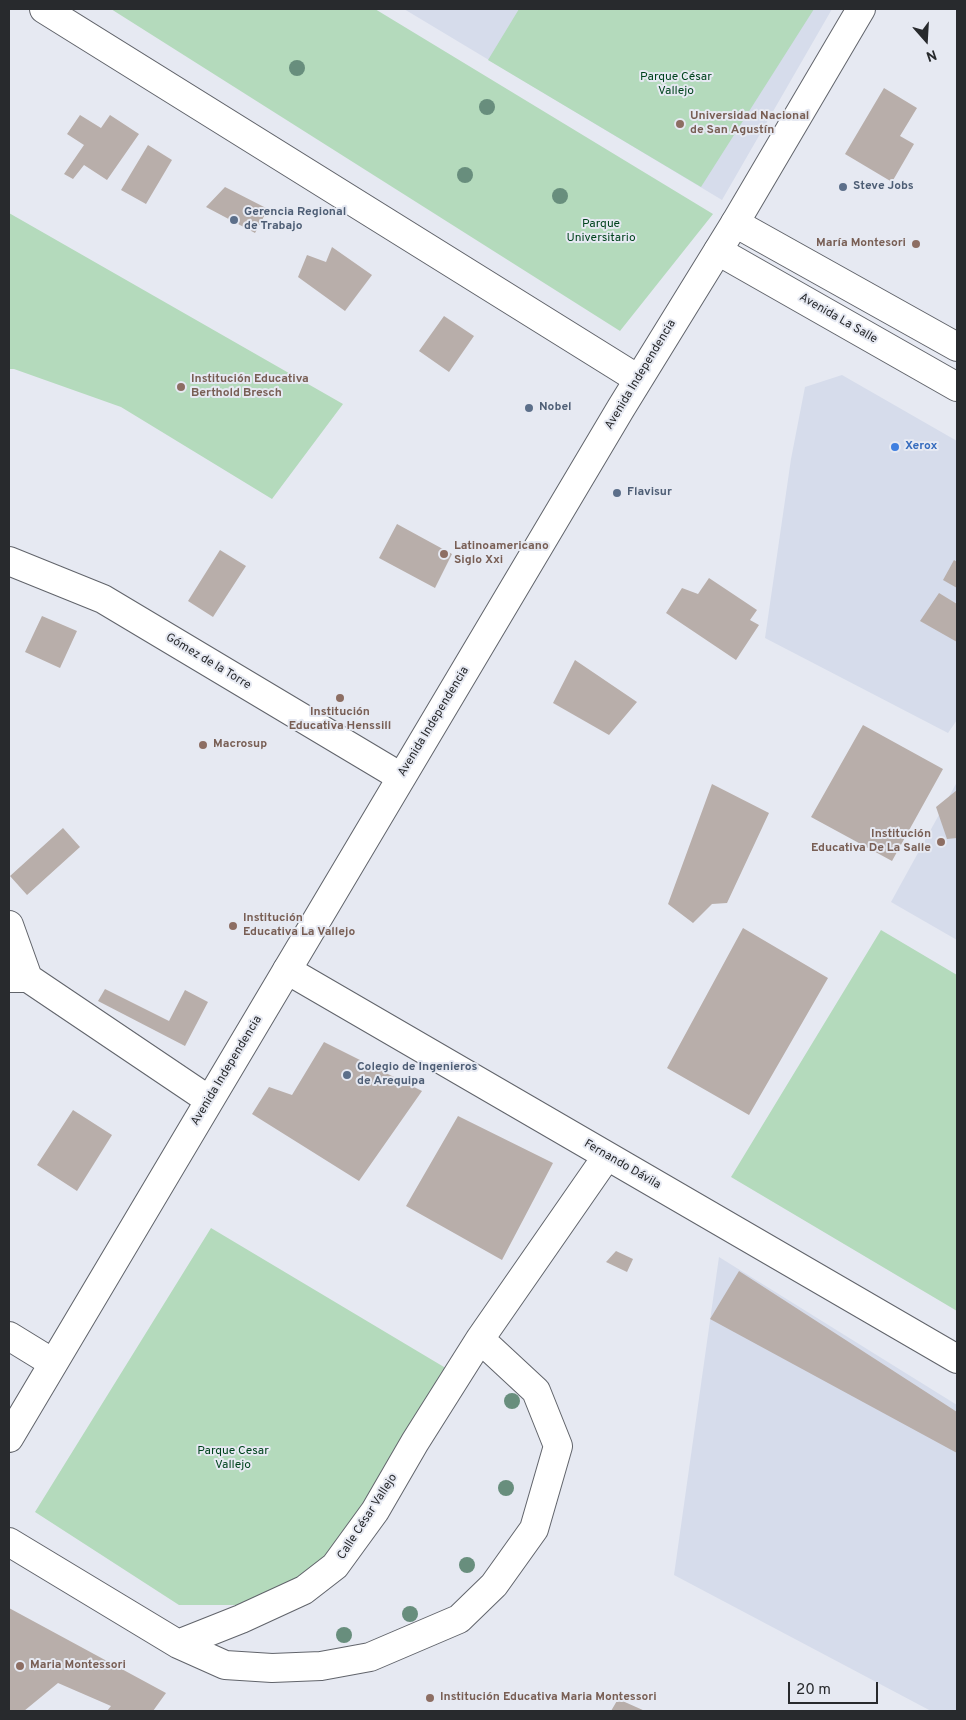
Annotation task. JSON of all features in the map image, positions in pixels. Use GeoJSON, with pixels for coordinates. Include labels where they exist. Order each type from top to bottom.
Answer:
{"type":"FeatureCollection","features":[{"type":"Feature","properties":{"kind":"street"},"geometry":{"type":"LineString","coordinates":[[44,9],[638,379]]}},
{"type":"Feature","properties":{"kind":"street","name":"Avenida Independencia"},"geometry":{"type":"LineString","coordinates":[[9,1438],[638,379],[735,223],[862,9]]}},
{"type":"Feature","properties":{"kind":"street"},"geometry":{"type":"LineString","coordinates":[[735,223],[957,347]]}},
{"type":"Feature","properties":{"kind":"street","name":"Avenida La Salle"},"geometry":{"type":"LineString","coordinates":[[718,250],[957,387]]}},
{"type":"Feature","properties":{"kind":"street"},"geometry":{"type":"LineString","coordinates":[[910,360],[926,330]]}},
{"type":"Feature","properties":{"kind":"street","name":"Gómez de la Torre"},"geometry":{"type":"LineString","coordinates":[[9,562],[102,599],[401,777]]}},
{"type":"Feature","properties":{"kind":"street"},"geometry":{"type":"LineString","coordinates":[[9,925],[18,978],[209,1100]]}},
{"type":"Feature","properties":{"kind":"street","name":"Fernando Dávila"},"geometry":{"type":"LineString","coordinates":[[287,970],[957,1359]]}},
{"type":"Feature","properties":{"kind":"street","name":"Calle César Vallejo"},"geometry":{"type":"LineString","coordinates":[[178,1644],[304,1590],[335,1566],[375,1511],[415,1442],[480,1339],[606,1156]]}},
{"type":"Feature","properties":{"kind":"street"},"geometry":{"type":"LineString","coordinates":[[9,1336],[53,1363]]}},
{"type":"Feature","properties":{"kind":"street"},"geometry":{"type":"LineString","coordinates":[[9,1542],[178,1644],[225,1665],[272,1668],[321,1666],[370,1656],[459,1619],[494,1585],[534,1529],[558,1446],[536,1391],[480,1339]]}},
{"type":"Feature","properties":{"kind":"shaded area","name":"Parque César Vallejo"},"geometry":{"type":"Polygon","coordinates":[[[404,9],[832,9],[722,200],[404,9]]]}},
{"type":"Feature","properties":{"kind":"shaded area"},"geometry":{"type":"Polygon","coordinates":[[[842,375],[957,441],[957,720],[948,733],[765,638],[791,459],[805,387],[842,375]]]}},
{"type":"Feature","properties":{"kind":"shaded area","name":"Institución Educativa De La Salle"},"geometry":{"type":"Polygon","coordinates":[[[957,782],[957,940],[891,902],[957,782]]]}},
{"type":"Feature","properties":{"kind":"shaded area"},"geometry":{"type":"Polygon","coordinates":[[[719,1257],[957,1405],[957,1711],[931,1711],[674,1575],[719,1257]]]}},
{"type":"Feature","properties":{"kind":"green space","name":"Parque Universitario"},"geometry":{"type":"Polygon","coordinates":[[[111,9],[375,9],[713,214],[620,331],[111,9]]]}},
{"type":"Feature","properties":{"kind":"green space","name":"Parque César Vallejo"},"geometry":{"type":"Polygon","coordinates":[[[519,9],[814,9],[701,187],[488,60],[519,9]]]}},
{"type":"Feature","properties":{"kind":"green space"},"geometry":{"type":"Polygon","coordinates":[[[9,213],[343,404],[272,499],[121,407],[14,369],[9,369],[9,213]]]}},
{"type":"Feature","properties":{"kind":"green space"},"geometry":{"type":"Polygon","coordinates":[[[881,930],[957,975],[957,1311],[731,1177],[881,930]]]}},
{"type":"Feature","properties":{"kind":"green space","name":"Parque Cesar Vallejo"},"geometry":{"type":"Polygon","coordinates":[[[211,1228],[449,1370],[338,1554],[300,1587],[240,1605],[179,1605],[35,1512],[211,1228]]]}},
{"type":"Feature","properties":{"kind":"building"},"geometry":{"type":"Polygon","coordinates":[[[884,88],[917,108],[900,136],[914,144],[892,182],[845,154],[884,88]]]}},
{"type":"Feature","properties":{"kind":"building"},"geometry":{"type":"Polygon","coordinates":[[[80,115],[101,128],[110,115],[139,134],[107,180],[84,165],[73,179],[64,174],[84,145],[67,134],[80,115]]]}},
{"type":"Feature","properties":{"kind":"building"},"geometry":{"type":"Polygon","coordinates":[[[148,145],[172,160],[146,204],[121,190],[148,145]]]}},
{"type":"Feature","properties":{"kind":"building"},"geometry":{"type":"Polygon","coordinates":[[[225,187],[268,209],[255,233],[206,207],[225,187]]]}},
{"type":"Feature","properties":{"kind":"building"},"geometry":{"type":"Polygon","coordinates":[[[332,247],[372,275],[345,311],[298,277],[307,255],[326,262],[332,247]]]}},
{"type":"Feature","properties":{"kind":"building"},"geometry":{"type":"Polygon","coordinates":[[[444,316],[474,336],[449,372],[419,351],[444,316]]]}},
{"type":"Feature","properties":{"kind":"building"},"geometry":{"type":"Polygon","coordinates":[[[397,524],[452,554],[435,588],[379,558],[397,524]]]}},
{"type":"Feature","properties":{"kind":"building"},"geometry":{"type":"Polygon","coordinates":[[[220,550],[246,566],[213,617],[188,601],[220,550]]]}},
{"type":"Feature","properties":{"kind":"building"},"geometry":{"type":"Polygon","coordinates":[[[954,560],[957,562],[957,588],[943,580],[954,560]]]}},
{"type":"Feature","properties":{"kind":"building"},"geometry":{"type":"Polygon","coordinates":[[[709,578],[757,610],[750,620],[759,625],[736,660],[666,613],[682,588],[698,594],[709,578]]]}},
{"type":"Feature","properties":{"kind":"building"},"geometry":{"type":"Polygon","coordinates":[[[939,593],[957,604],[957,642],[920,621],[939,593]]]}},
{"type":"Feature","properties":{"kind":"building"},"geometry":{"type":"Polygon","coordinates":[[[42,616],[77,631],[60,668],[25,652],[42,616]]]}},
{"type":"Feature","properties":{"kind":"building"},"geometry":{"type":"Polygon","coordinates":[[[575,660],[637,702],[609,735],[553,703],[575,660]]]}},
{"type":"Feature","properties":{"kind":"building"},"geometry":{"type":"Polygon","coordinates":[[[863,725],[943,769],[892,861],[811,817],[863,725]]]}},
{"type":"Feature","properties":{"kind":"building"},"geometry":{"type":"Polygon","coordinates":[[[712,784],[769,813],[727,903],[712,904],[693,923],[668,904],[712,784]]]}},
{"type":"Feature","properties":{"kind":"building"},"geometry":{"type":"Polygon","coordinates":[[[957,790],[957,838],[947,839],[936,807],[957,790]]]}},
{"type":"Feature","properties":{"kind":"building"},"geometry":{"type":"Polygon","coordinates":[[[63,828],[80,847],[27,895],[10,876],[63,828]]]}},
{"type":"Feature","properties":{"kind":"building"},"geometry":{"type":"Polygon","coordinates":[[[743,928],[828,978],[749,1115],[667,1068],[743,928]]]}},
{"type":"Feature","properties":{"kind":"building"},"geometry":{"type":"Polygon","coordinates":[[[105,989],[169,1021],[185,990],[208,1002],[185,1046],[98,1001],[105,989]]]}},
{"type":"Feature","properties":{"kind":"building"},"geometry":{"type":"Polygon","coordinates":[[[324,1042],[422,1091],[359,1181],[252,1114],[269,1087],[292,1095],[324,1042]]]}},
{"type":"Feature","properties":{"kind":"building"},"geometry":{"type":"Polygon","coordinates":[[[73,1110],[112,1135],[77,1191],[37,1165],[73,1110]]]}},
{"type":"Feature","properties":{"kind":"building"},"geometry":{"type":"Polygon","coordinates":[[[458,1116],[553,1163],[502,1260],[406,1206],[458,1116]]]}},
{"type":"Feature","properties":{"kind":"building"},"geometry":{"type":"Polygon","coordinates":[[[616,1251],[633,1259],[627,1272],[606,1262],[616,1251]]]}},
{"type":"Feature","properties":{"kind":"building"},"geometry":{"type":"Polygon","coordinates":[[[739,1271],[957,1412],[957,1453],[710,1319],[739,1271]]]}},
{"type":"Feature","properties":{"kind":"building"},"geometry":{"type":"Polygon","coordinates":[[[9,1608],[166,1693],[153,1711],[107,1711],[111,1706],[58,1683],[24,1711],[9,1711],[9,1608]]]}},
{"type":"Feature","properties":{"kind":"building"},"geometry":{"type":"Polygon","coordinates":[[[618,1699],[645,1711],[611,1711],[618,1699]]]}},
{"type":"Feature","properties":{"kind":"place","name":"Universidad Nacional de San Agustín"},"geometry":{"type":"Point","coordinates":[680,124]}},
{"type":"Feature","properties":{"kind":"place","name":"Steve Jobs"},"geometry":{"type":"Point","coordinates":[843,187]}},
{"type":"Feature","properties":{"kind":"place","name":"Gerencia Regional de Trabajo"},"geometry":{"type":"Point","coordinates":[234,220]}},
{"type":"Feature","properties":{"kind":"place","name":"María Montesori"},"geometry":{"type":"Point","coordinates":[916,244]}},
{"type":"Feature","properties":{"kind":"place","name":"Institución Educativa Berthold Bresch"},"geometry":{"type":"Point","coordinates":[181,387]}},
{"type":"Feature","properties":{"kind":"place","name":"Nobel"},"geometry":{"type":"Point","coordinates":[529,408]}},
{"type":"Feature","properties":{"kind":"place","name":"Xerox"},"geometry":{"type":"Point","coordinates":[895,447]}},
{"type":"Feature","properties":{"kind":"place","name":"Flavisur"},"geometry":{"type":"Point","coordinates":[617,493]}},
{"type":"Feature","properties":{"kind":"place","name":"Latinoamericano Siglo Xxi"},"geometry":{"type":"Point","coordinates":[444,554]}},
{"type":"Feature","properties":{"kind":"place","name":"Institución Educativa Henssill"},"geometry":{"type":"Point","coordinates":[340,698]}},
{"type":"Feature","properties":{"kind":"place","name":"Macrosup"},"geometry":{"type":"Point","coordinates":[203,745]}},
{"type":"Feature","properties":{"kind":"place","name":"Institución Educativa De La Salle"},"geometry":{"type":"Point","coordinates":[941,842]}},
{"type":"Feature","properties":{"kind":"place","name":"Institución Educativa La Vallejo"},"geometry":{"type":"Point","coordinates":[233,926]}},
{"type":"Feature","properties":{"kind":"place","name":"Colegio de Ingenieros de Arequipa"},"geometry":{"type":"Point","coordinates":[347,1075]}},
{"type":"Feature","properties":{"kind":"place","name":"Maria Montessori"},"geometry":{"type":"Point","coordinates":[20,1666]}},
{"type":"Feature","properties":{"kind":"place","name":"Institución Educativa Maria Montessori"},"geometry":{"type":"Point","coordinates":[430,1698]}}]}
